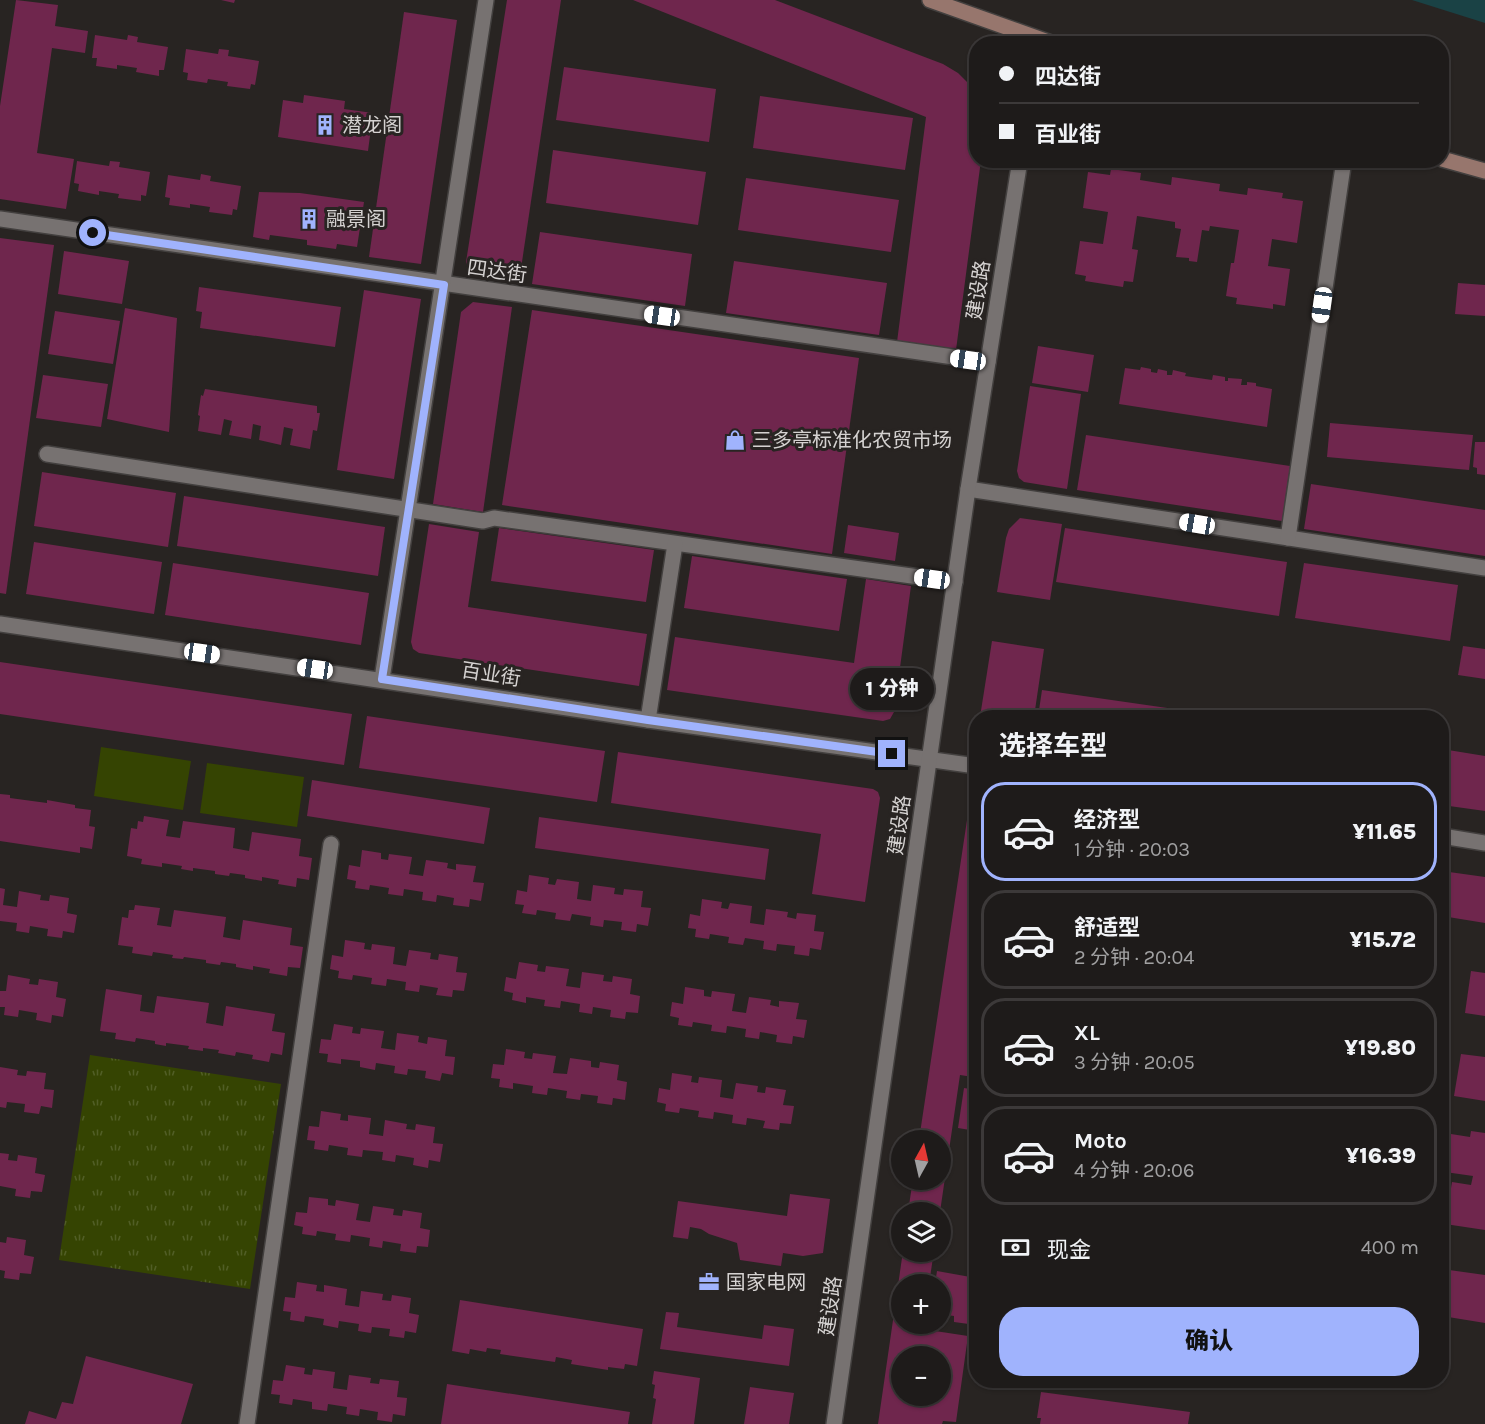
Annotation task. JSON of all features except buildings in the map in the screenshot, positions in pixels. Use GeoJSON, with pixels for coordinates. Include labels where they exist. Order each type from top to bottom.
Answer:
{"type":"FeatureCollection","features":[{"type":"Feature","properties":{"kind":"main road"},"geometry":{"type":"LineString","coordinates":[[930,0],[1026,36]]}},
{"type":"Feature","properties":{"kind":"main road"},"geometry":{"type":"LineString","coordinates":[[1449,161],[1485,171]]}},
{"type":"Feature","properties":{"kind":"street"},"geometry":{"type":"LineString","coordinates":[[382,679],[486,0]]}},
{"type":"Feature","properties":{"kind":"street","name":"建设路"},"geometry":{"type":"LineString","coordinates":[[834,1424],[968,489],[1019,168]]}},
{"type":"Feature","properties":{"kind":"street"},"geometry":{"type":"LineString","coordinates":[[1288,538],[1343,168]]}},
{"type":"Feature","properties":{"kind":"street","name":"四达街"},"geometry":{"type":"LineString","coordinates":[[0,219],[988,362]]}},
{"type":"Feature","properties":{"kind":"street"},"geometry":{"type":"LineString","coordinates":[[47,454],[483,521],[494,518],[955,582]]}},
{"type":"Feature","properties":{"kind":"street"},"geometry":{"type":"LineString","coordinates":[[968,489],[1485,568]]}},
{"type":"Feature","properties":{"kind":"street"},"geometry":{"type":"LineString","coordinates":[[648,720],[675,544]]}},
{"type":"Feature","properties":{"kind":"street","name":"百业街"},"geometry":{"type":"LineString","coordinates":[[0,624],[969,765]]}},
{"type":"Feature","properties":{"kind":"street"},"geometry":{"type":"LineString","coordinates":[[1449,837],[1485,843]]}},
{"type":"Feature","properties":{"kind":"street"},"geometry":{"type":"LineString","coordinates":[[247,1424],[330,844]]}},
{"type":"Feature","properties":{"kind":"green space"},"geometry":{"type":"Polygon","coordinates":[[[101,747],[191,761],[183,810],[94,796],[101,747]]]}},
{"type":"Feature","properties":{"kind":"green space"},"geometry":{"type":"Polygon","coordinates":[[[207,763],[304,777],[297,827],[200,813],[207,763]]]}},
{"type":"Feature","properties":{"kind":"green space"},"geometry":{"type":"Polygon","coordinates":[[[90,1055],[281,1084],[250,1289],[59,1260],[90,1055]]]}},
{"type":"Feature","properties":{"kind":"water"},"geometry":{"type":"Polygon","coordinates":[[[1412,0],[1485,0],[1485,23],[1412,0]]]}},
{"type":"Feature","properties":{"kind":"place","name":"潜龙阁"},"geometry":{"type":"Point","coordinates":[325,125]}},
{"type":"Feature","properties":{"kind":"place","name":"融景阁"},"geometry":{"type":"Point","coordinates":[309,219]}},
{"type":"Feature","properties":{"kind":"place","name":"三多亭标准化农贸市场"},"geometry":{"type":"Point","coordinates":[735,440]}},
{"type":"Feature","properties":{"kind":"place","name":"国家电网"},"geometry":{"type":"Point","coordinates":[709,1282]}},
{"type":"Feature","properties":{"kind":"route"},"geometry":{"type":"LineString","coordinates":[[93,233],[444,285],[382,679],[648,720],[892,754]]}}]}
